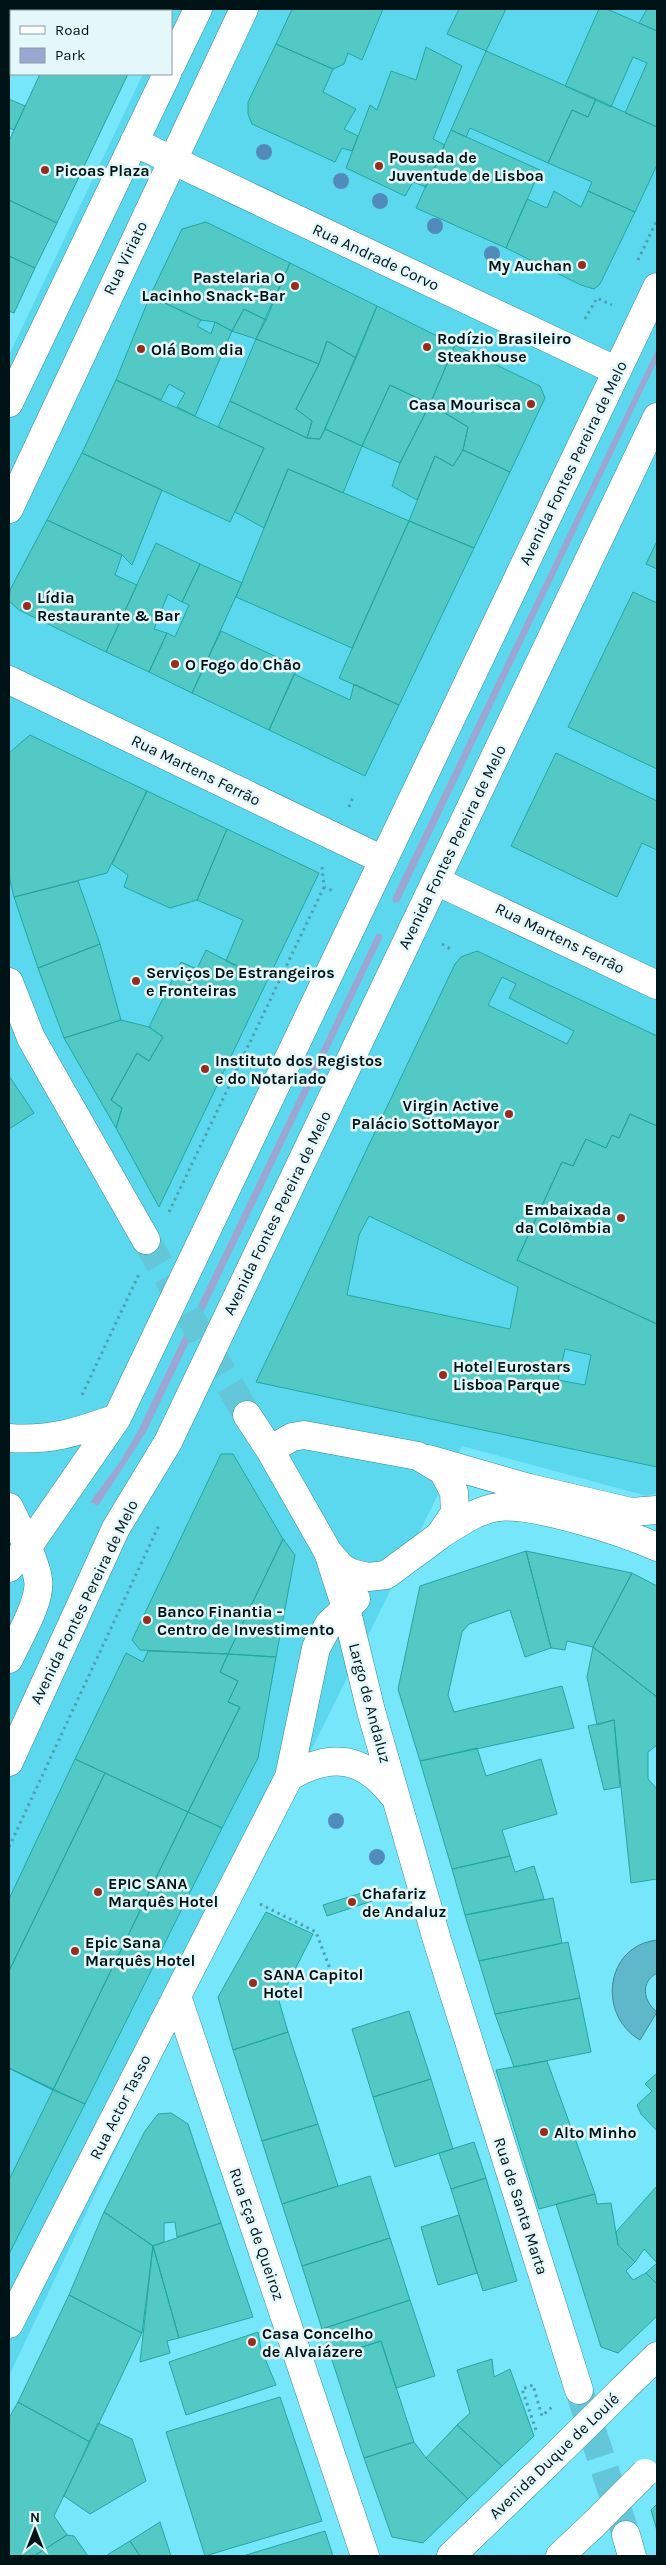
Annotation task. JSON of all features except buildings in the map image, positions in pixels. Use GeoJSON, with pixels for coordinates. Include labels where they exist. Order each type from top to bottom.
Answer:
{"type":"FeatureCollection","features":[{"type":"Feature","properties":{"kind":"street"},"geometry":{"type":"LineString","coordinates":[[172,63],[198,9]]}},
{"type":"Feature","properties":{"kind":"street","name":"Rua Viriato"},"geometry":{"type":"LineString","coordinates":[[9,508],[244,9]]}},
{"type":"Feature","properties":{"kind":"street"},"geometry":{"type":"LineString","coordinates":[[9,403],[167,75]]}},
{"type":"Feature","properties":{"kind":"street","name":"Rua Andrade Corvo"},"geometry":{"type":"LineString","coordinates":[[134,142],[617,371]]}},
{"type":"Feature","properties":{"kind":"street","name":"Avenida Fontes Pereira de Melo"},"geometry":{"type":"LineString","coordinates":[[9,1568],[26,1548],[117,1418],[657,287]]}},
{"type":"Feature","properties":{"kind":"street","name":"Avenida Fontes Pereira de Melo"},"geometry":{"type":"LineString","coordinates":[[9,1762],[116,1528],[168,1442],[657,417]]}},
{"type":"Feature","properties":{"kind":"street","name":"Rua Martens Ferrão"},"geometry":{"type":"LineString","coordinates":[[9,680],[384,860]]}},
{"type":"Feature","properties":{"kind":"street","name":"Rua Martens Ferrão"},"geometry":{"type":"LineString","coordinates":[[436,881],[657,985]]}},
{"type":"Feature","properties":{"kind":"street"},"geometry":{"type":"LineString","coordinates":[[9,982],[31,1038],[146,1240]]}},
{"type":"Feature","properties":{"kind":"street","name":"Largo de Andaluz"},"geometry":{"type":"LineString","coordinates":[[247,1415],[270,1450],[328,1552],[341,1567],[352,1573],[368,1577],[386,1575]]}},
{"type":"Feature","properties":{"kind":"street"},"geometry":{"type":"LineString","coordinates":[[9,1438],[35,1440],[72,1434],[117,1418]]}},
{"type":"Feature","properties":{"kind":"street"},"geometry":{"type":"LineString","coordinates":[[270,1450],[292,1436],[304,1435],[418,1456],[593,1525],[657,1547]]}},
{"type":"Feature","properties":{"kind":"street"},"geometry":{"type":"LineString","coordinates":[[418,1456],[443,1471],[454,1492],[455,1513],[439,1536]]}},
{"type":"Feature","properties":{"kind":"street"},"geometry":{"type":"LineString","coordinates":[[230,1889],[289,1777],[316,1648],[329,1624],[346,1608],[386,1575],[439,1536],[476,1513],[527,1498],[644,1511],[657,1521]]}},
{"type":"Feature","properties":{"kind":"street"},"geometry":{"type":"LineString","coordinates":[[9,1507],[39,1580],[37,1596],[9,1659]]}},
{"type":"Feature","properties":{"kind":"street","name":"Largo de Andaluz"},"geometry":{"type":"LineString","coordinates":[[328,1552],[346,1608],[396,1798],[463,2023]]}},
{"type":"Feature","properties":{"kind":"street","name":"Largo de Andaluz"},"geometry":{"type":"LineString","coordinates":[[289,1777],[311,1764],[335,1761],[351,1764],[360,1766],[381,1779],[396,1798]]}},
{"type":"Feature","properties":{"kind":"street","name":"Rua Actor Tasso"},"geometry":{"type":"LineString","coordinates":[[9,2324],[230,1889]]}},
{"type":"Feature","properties":{"kind":"street","name":"Rua Eça de Queiroz"},"geometry":{"type":"LineString","coordinates":[[176,1996],[365,2556]]}},
{"type":"Feature","properties":{"kind":"street","name":"Rua de Santa Marta"},"geometry":{"type":"LineString","coordinates":[[463,2023],[578,2387]]}},
{"type":"Feature","properties":{"kind":"street","name":"Avenida Duque de Loulé"},"geometry":{"type":"LineString","coordinates":[[451,2556],[657,2356]]}},
{"type":"Feature","properties":{"kind":"street"},"geometry":{"type":"LineString","coordinates":[[560,2556],[651,2467]]}},
{"type":"Feature","properties":{"kind":"path"},"geometry":{"type":"LineString","coordinates":[[168,1215],[324,887]]}},
{"type":"Feature","properties":{"kind":"path"},"geometry":{"type":"LineString","coordinates":[[79,1401],[142,1268]]}},
{"type":"Feature","properties":{"kind":"path"},"geometry":{"type":"LineString","coordinates":[[230,1889],[316,1932],[332,1974]]}},
{"type":"Feature","properties":{"kind":"path"},"geometry":{"type":"LineString","coordinates":[[548,2463],[522,2389],[533,2385],[542,2416],[578,2387]]}},
{"type":"Feature","properties":{"kind":"shaded area"},"geometry":{"type":"Polygon","coordinates":[[[174,9],[657,9],[657,1493],[647,1496],[462,1446],[176,2023],[9,2376],[9,355],[143,75],[172,75],[172,13],[174,9]]]}},
{"type":"Feature","properties":{"kind":"shaded area"},"geometry":{"type":"Polygon","coordinates":[[[657,1940],[657,1973],[648,1981],[645,1992],[652,2008],[657,2012],[640,2040],[626,2029],[617,2015],[613,1999],[613,1983],[617,1968],[626,1955],[640,1945],[657,1940]]]}},
{"type":"Feature","properties":{"kind":"green space"},"geometry":{"type":"Polygon","coordinates":[[[657,348],[657,361],[399,902],[394,903],[392,899],[657,348]]]}},
{"type":"Feature","properties":{"kind":"green space"},"geometry":{"type":"Polygon","coordinates":[[[377,933],[382,935],[382,938],[146,1432],[98,1506],[90,1502],[120,1462],[139,1429],[377,933]]]}},
{"type":"Feature","properties":{"kind":"tunnel"},"geometry":{"type":"LineString","coordinates":[[146,1240],[247,1415]]}},
{"type":"Feature","properties":{"kind":"tunnel"},"geometry":{"type":"LineString","coordinates":[[579,2390],[626,2535]]}},
{"type":"Feature","properties":{"kind":"place","name":"Pousada de Juventude de Lisboa"},"geometry":{"type":"Point","coordinates":[379,166]}},
{"type":"Feature","properties":{"kind":"place","name":"Picoas Plaza"},"geometry":{"type":"Point","coordinates":[45,170]}},
{"type":"Feature","properties":{"kind":"place","name":"My Auchan"},"geometry":{"type":"Point","coordinates":[582,265]}},
{"type":"Feature","properties":{"kind":"place","name":"Pastelaria O Lacinho Snack-Bar"},"geometry":{"type":"Point","coordinates":[295,286]}},
{"type":"Feature","properties":{"kind":"place","name":"Rodízio Brasileiro Steakhouse"},"geometry":{"type":"Point","coordinates":[427,347]}},
{"type":"Feature","properties":{"kind":"place","name":"Olá Bom dia"},"geometry":{"type":"Point","coordinates":[141,349]}},
{"type":"Feature","properties":{"kind":"place","name":"Casa Mourisca"},"geometry":{"type":"Point","coordinates":[531,404]}},
{"type":"Feature","properties":{"kind":"place","name":"Lídia Restaurante & Bar"},"geometry":{"type":"Point","coordinates":[27,606]}},
{"type":"Feature","properties":{"kind":"place","name":"O Fogo do Chão"},"geometry":{"type":"Point","coordinates":[175,664]}},
{"type":"Feature","properties":{"kind":"place","name":"Serviços De Estrangeiros e Fronteiras"},"geometry":{"type":"Point","coordinates":[136,981]}},
{"type":"Feature","properties":{"kind":"place","name":"Instituto dos Registos e do Notariado"},"geometry":{"type":"Point","coordinates":[205,1069]}},
{"type":"Feature","properties":{"kind":"place","name":"Virgin Active Palácio SottoMayor"},"geometry":{"type":"Point","coordinates":[509,1114]}},
{"type":"Feature","properties":{"kind":"place","name":"Embaixada da Colômbia"},"geometry":{"type":"Point","coordinates":[621,1218]}},
{"type":"Feature","properties":{"kind":"place","name":"Hotel Eurostars Lisboa Parque"},"geometry":{"type":"Point","coordinates":[443,1375]}},
{"type":"Feature","properties":{"kind":"place","name":"Banco Finantia - Centro de Investimento"},"geometry":{"type":"Point","coordinates":[147,1620]}},
{"type":"Feature","properties":{"kind":"place","name":"EPIC SANA Marquês Hotel"},"geometry":{"type":"Point","coordinates":[98,1892]}},
{"type":"Feature","properties":{"kind":"place","name":"Chafariz de Andaluz"},"geometry":{"type":"Point","coordinates":[352,1902]}},
{"type":"Feature","properties":{"kind":"place","name":"Epic Sana Marquês Hotel"},"geometry":{"type":"Point","coordinates":[75,1951]}},
{"type":"Feature","properties":{"kind":"place","name":"SANA Capitol Hotel"},"geometry":{"type":"Point","coordinates":[253,1983]}},
{"type":"Feature","properties":{"kind":"place","name":"Alto Minho"},"geometry":{"type":"Point","coordinates":[544,2132]}},
{"type":"Feature","properties":{"kind":"place","name":"Casa Concelho de Alvaiázere"},"geometry":{"type":"Point","coordinates":[252,2342]}}]}
